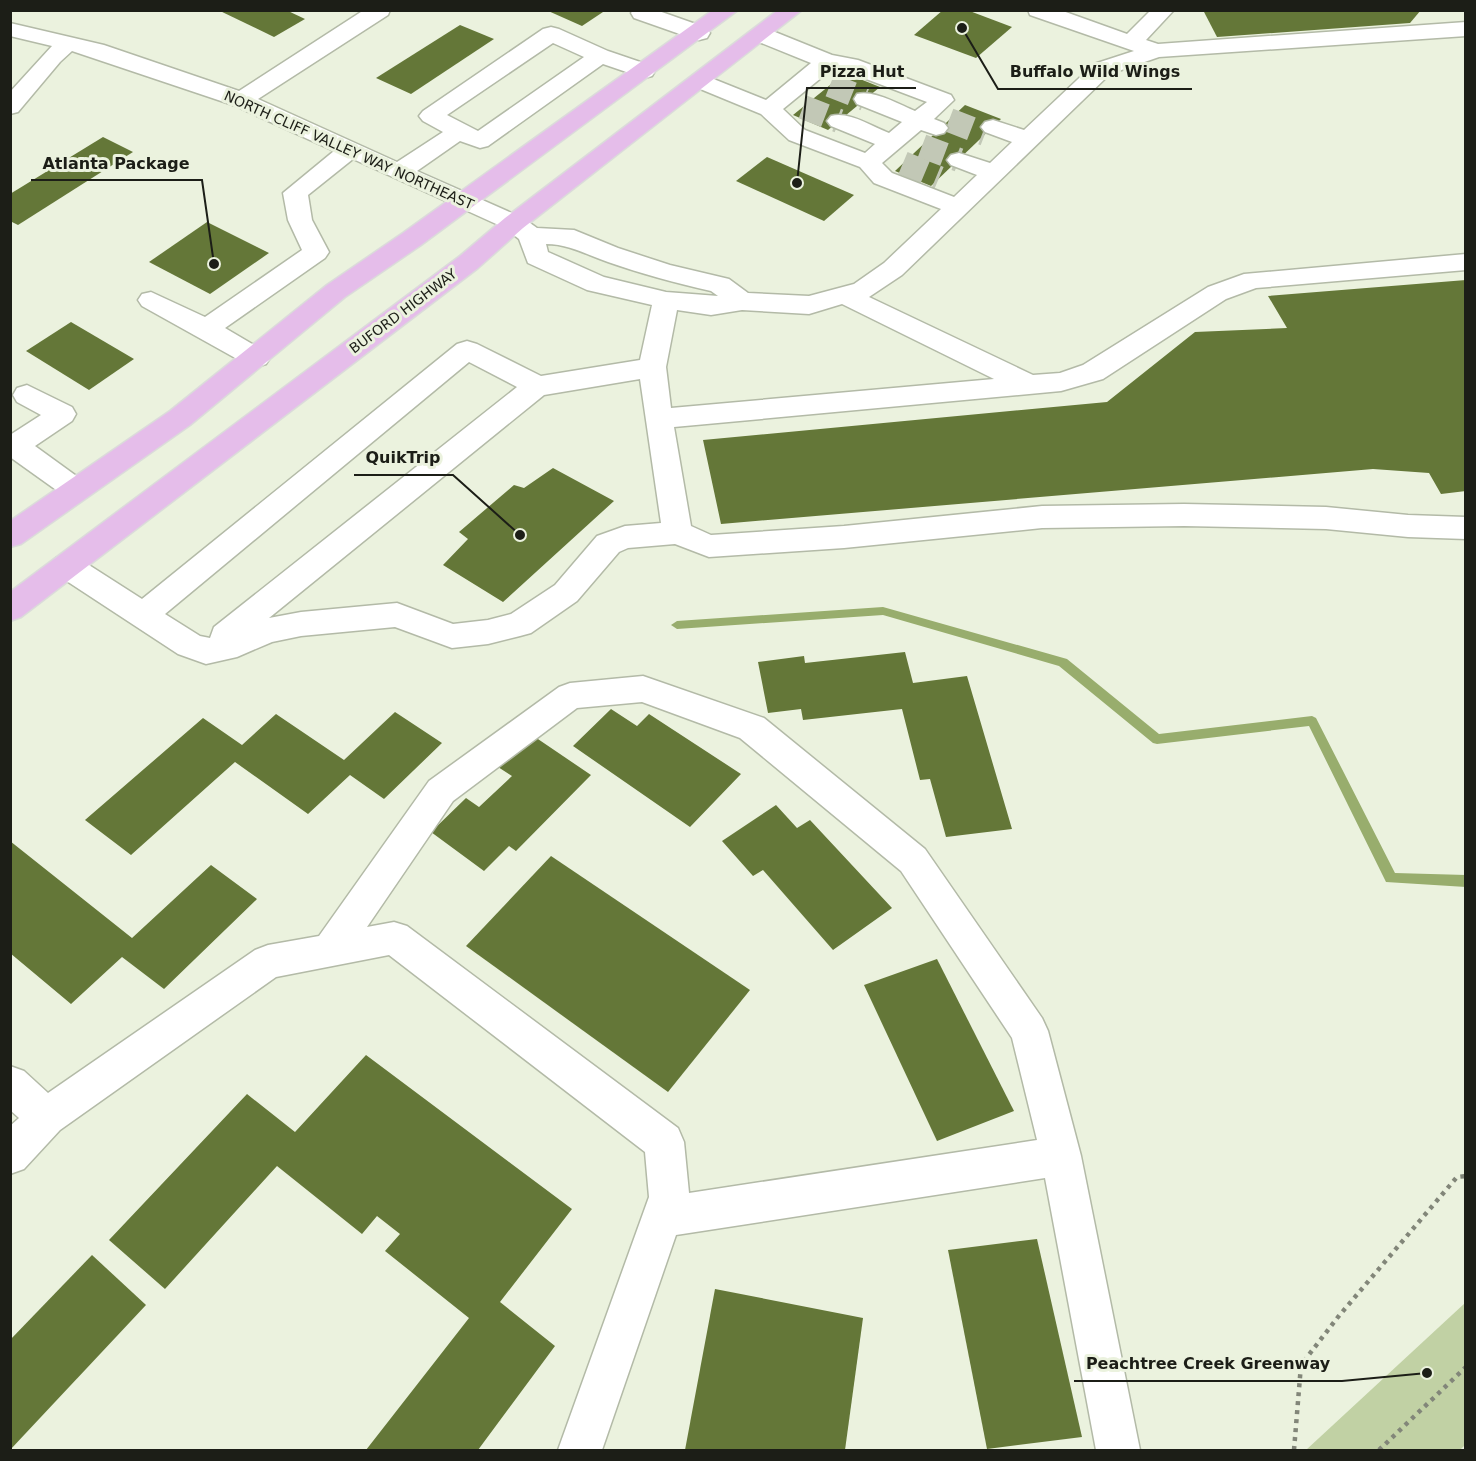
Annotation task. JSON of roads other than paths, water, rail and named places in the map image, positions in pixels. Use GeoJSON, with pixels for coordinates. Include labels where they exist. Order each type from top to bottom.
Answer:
{"type":"FeatureCollection","features":[{"type":"Feature","properties":{"kind":"main road"},"geometry":{"type":"LineString","coordinates":[[10,536],[180,418],[336,291],[728,10]]}},
{"type":"Feature","properties":{"kind":"main road","name":"BUFORD HIGHWAY"},"geometry":{"type":"LineString","coordinates":[[10,609],[469,262],[522,230],[701,81],[792,10]]}},
{"type":"Feature","properties":{"kind":"street"},"geometry":{"type":"LineString","coordinates":[[241,100],[380,10]]}},
{"type":"Feature","properties":{"kind":"street"},"geometry":{"type":"LineString","coordinates":[[645,10],[642,12],[699,33]]}},
{"type":"Feature","properties":{"kind":"street"},"geometry":{"type":"LineString","coordinates":[[1038,10],[1156,51]]}},
{"type":"Feature","properties":{"kind":"street"},"geometry":{"type":"LineString","coordinates":[[1130,42],[1164,10]]}},
{"type":"Feature","properties":{"kind":"street","name":"NORTH CLIFF VALLEY WAY NORTHEAST"},"geometry":{"type":"LineString","coordinates":[[10,29],[96,50],[241,100],[464,201],[522,230]]}},
{"type":"Feature","properties":{"kind":"street"},"geometry":{"type":"LineString","coordinates":[[522,230],[537,257],[596,284],[666,300],[711,306],[742,302],[808,305],[863,290],[893,269],[1102,69],[1156,51],[1466,29]]}},
{"type":"Feature","properties":{"kind":"street"},"geometry":{"type":"LineString","coordinates":[[600,56],[480,141],[431,116],[551,34],[600,56],[644,71]]}},
{"type":"Feature","properties":{"kind":"street"},"geometry":{"type":"LineString","coordinates":[[762,35],[827,61],[850,65],[943,100],[938,117],[895,151],[883,178],[996,171]]}},
{"type":"Feature","properties":{"kind":"street"},"geometry":{"type":"LineString","coordinates":[[10,107],[67,44]]}},
{"type":"Feature","properties":{"kind":"street"},"geometry":{"type":"LineString","coordinates":[[785,105],[807,78],[827,61]]}},
{"type":"Feature","properties":{"kind":"street"},"geometry":{"type":"LineString","coordinates":[[807,78],[830,85]]}},
{"type":"Feature","properties":{"kind":"street"},"geometry":{"type":"LineString","coordinates":[[701,81],[785,105]]}},
{"type":"Feature","properties":{"kind":"street"},"geometry":{"type":"LineString","coordinates":[[866,99],[938,117]]}},
{"type":"Feature","properties":{"kind":"street"},"geometry":{"type":"LineString","coordinates":[[785,105],[797,135],[895,151]]}},
{"type":"Feature","properties":{"kind":"street"},"geometry":{"type":"LineString","coordinates":[[839,120],[895,151]]}},
{"type":"Feature","properties":{"kind":"street"},"geometry":{"type":"LineString","coordinates":[[399,172],[459,130]]}},
{"type":"Feature","properties":{"kind":"street"},"geometry":{"type":"LineString","coordinates":[[985,135],[996,171]]}},
{"type":"Feature","properties":{"kind":"street"},"geometry":{"type":"LineString","coordinates":[[206,329],[316,252],[300,220],[295,193],[351,149]]}},
{"type":"Feature","properties":{"kind":"street"},"geometry":{"type":"LineString","coordinates":[[949,169],[996,171]]}},
{"type":"Feature","properties":{"kind":"street"},"geometry":{"type":"LineString","coordinates":[[522,230],[565,236],[609,255],[653,269],[720,285],[742,302]]}},
{"type":"Feature","properties":{"kind":"street"},"geometry":{"type":"LineString","coordinates":[[659,419],[1061,382],[1093,372],[1217,293],[1253,280],[1466,262]]}},
{"type":"Feature","properties":{"kind":"street"},"geometry":{"type":"LineString","coordinates":[[844,295],[1030,385]]}},
{"type":"Feature","properties":{"kind":"street"},"geometry":{"type":"LineString","coordinates":[[151,300],[256,358]]}},
{"type":"Feature","properties":{"kind":"street"},"geometry":{"type":"LineString","coordinates":[[666,300],[652,368],[677,533]]}},
{"type":"Feature","properties":{"kind":"street"},"geometry":{"type":"LineString","coordinates":[[143,615],[467,350],[537,386]]}},
{"type":"Feature","properties":{"kind":"street"},"geometry":{"type":"LineString","coordinates":[[206,651],[537,386],[652,368]]}},
{"type":"Feature","properties":{"kind":"street"},"geometry":{"type":"LineString","coordinates":[[27,395],[62,414],[15,446],[76,490]]}},
{"type":"Feature","properties":{"kind":"street"},"geometry":{"type":"LineString","coordinates":[[67,566],[189,645],[206,651],[237,645],[265,631],[397,615],[452,636],[488,632],[520,624],[566,593],[608,544],[625,537],[677,533],[709,546],[844,537],[1042,517],[1185,515],[1326,518],[1408,526],[1466,528]]}},
{"type":"Feature","properties":{"kind":"street"},"geometry":{"type":"LineString","coordinates":[[330,950],[441,791],[570,696],[643,689],[752,728],[913,860],[1029,1030],[1061,1156],[1118,1450]]}},
{"type":"Feature","properties":{"kind":"street"},"geometry":{"type":"LineString","coordinates":[[10,1155],[46,1117],[268,962],[394,938],[664,1142],[669,1197],[580,1450]]}},
{"type":"Feature","properties":{"kind":"street"},"geometry":{"type":"LineString","coordinates":[[10,1084],[46,1117]]}},
{"type":"Feature","properties":{"kind":"street"},"geometry":{"type":"LineString","coordinates":[[662,1217],[1061,1156]]}},
{"type":"Feature","properties":{"kind":"waterway"},"geometry":{"type":"LineString","coordinates":[[677,625],[883,611],[1063,662],[1157,739],[1312,721],[1391,878],[1466,881]]}},
{"type":"Feature","properties":{"kind":"tunnel"},"geometry":{"type":"LineString","coordinates":[[830,85],[865,99]]}},
{"type":"Feature","properties":{"kind":"tunnel"},"geometry":{"type":"LineString","coordinates":[[803,107],[839,121]]}},
{"type":"Feature","properties":{"kind":"tunnel"},"geometry":{"type":"LineString","coordinates":[[949,120],[985,134]]}},
{"type":"Feature","properties":{"kind":"tunnel"},"geometry":{"type":"LineString","coordinates":[[922,146],[959,160]]}},
{"type":"Feature","properties":{"kind":"tunnel"},"geometry":{"type":"LineString","coordinates":[[903,163],[939,178]]}},
{"type":"Feature","properties":{"kind":"place","name":"Buffalo Wild Wings"},"geometry":{"type":"Point","coordinates":[962,28]}},
{"type":"Feature","properties":{"kind":"place","name":"Pizza Hut"},"geometry":{"type":"Point","coordinates":[797,183]}},
{"type":"Feature","properties":{"kind":"place","name":"Atlanta Package"},"geometry":{"type":"Point","coordinates":[214,264]}},
{"type":"Feature","properties":{"kind":"place","name":"QuikTrip"},"geometry":{"type":"Point","coordinates":[520,535]}},
{"type":"Feature","properties":{"kind":"place","name":"Peachtree Creek Greenway"},"geometry":{"type":"Point","coordinates":[1427,1373]}}]}
